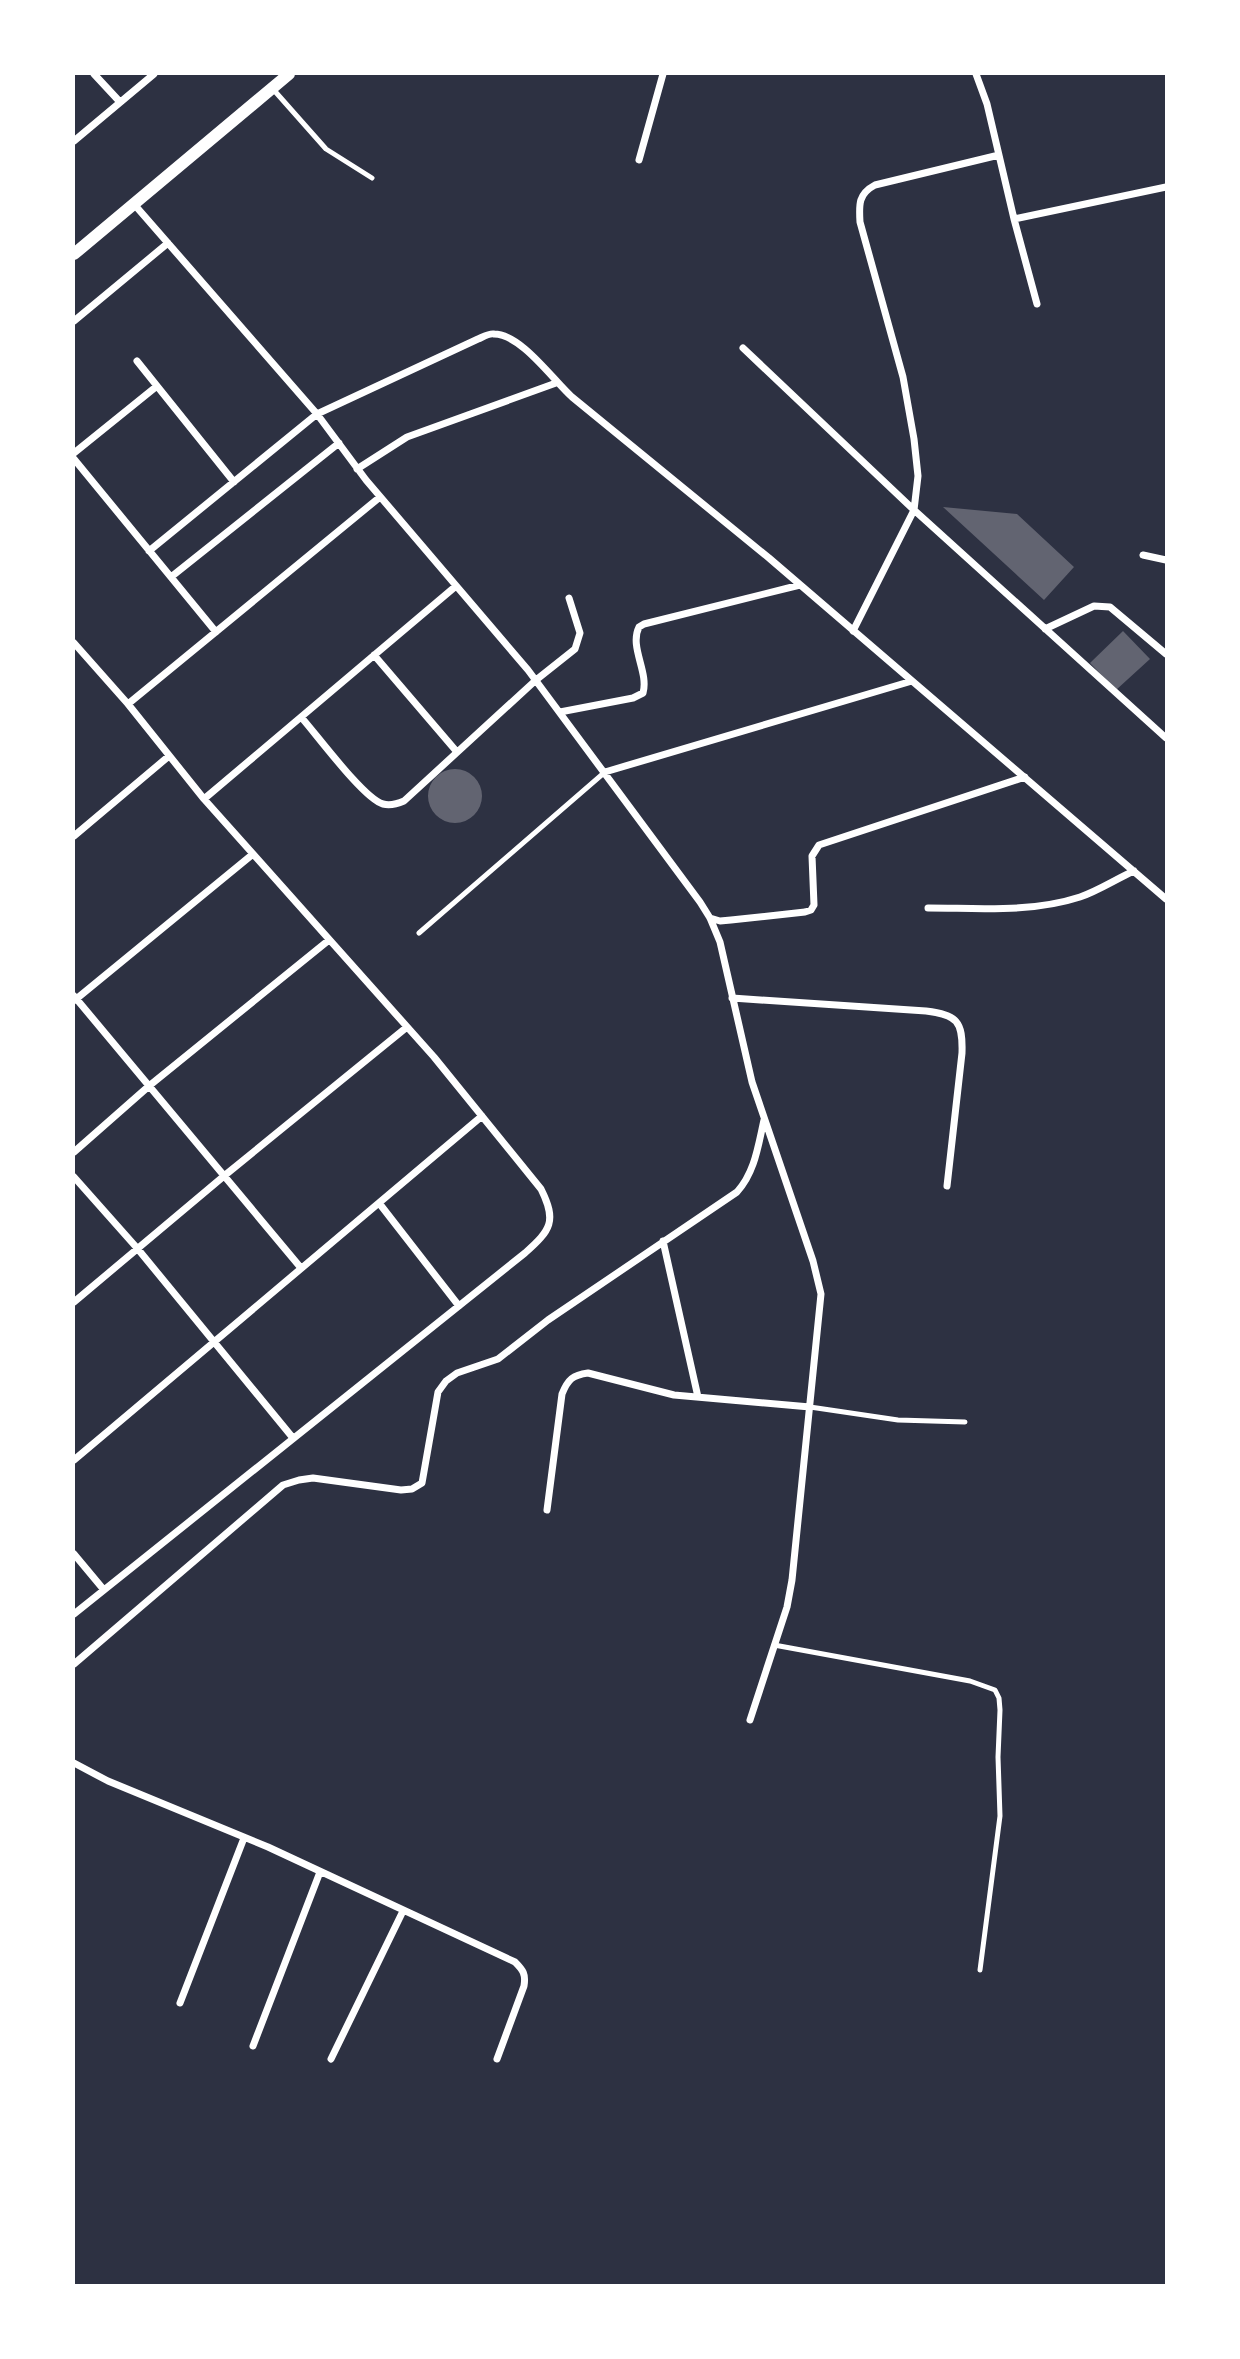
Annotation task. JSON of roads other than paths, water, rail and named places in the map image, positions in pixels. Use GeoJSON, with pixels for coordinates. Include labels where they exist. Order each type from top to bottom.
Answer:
{"type":"FeatureCollection","features":[{"type":"Feature","properties":{"kind":"street"},"geometry":{"type":"LineString","coordinates":[[94,74],[120,102]]}},
{"type":"Feature","properties":{"kind":"street"},"geometry":{"type":"LineString","coordinates":[[74,141],[154,74]]}},
{"type":"Feature","properties":{"kind":"street"},"geometry":{"type":"LineString","coordinates":[[74,254],[289,74]]}},
{"type":"Feature","properties":{"kind":"street"},"geometry":{"type":"LineString","coordinates":[[639,160],[663,74]]}},
{"type":"Feature","properties":{"kind":"street"},"geometry":{"type":"LineString","coordinates":[[976,74],[987,104],[1037,304]]}},
{"type":"Feature","properties":{"kind":"street"},"geometry":{"type":"LineString","coordinates":[[853,631],[914,510],[918,476],[902,377],[860,222],[860,197],[875,184],[999,155]]}},
{"type":"Feature","properties":{"kind":"street"},"geometry":{"type":"LineString","coordinates":[[1014,219],[1167,187]]}},
{"type":"Feature","properties":{"kind":"street"},"geometry":{"type":"LineString","coordinates":[[133,203],[317,414],[380,497],[536,680],[710,918],[720,942],[745,1054],[764,1120],[813,1261],[821,1294],[792,1580],[750,1720]]}},
{"type":"Feature","properties":{"kind":"street"},"geometry":{"type":"LineString","coordinates":[[74,321],[168,243]]}},
{"type":"Feature","properties":{"kind":"street"},"geometry":{"type":"LineString","coordinates":[[149,551],[317,414],[492,333],[508,336],[544,368],[556,383],[800,585],[1167,899]]}},
{"type":"Feature","properties":{"kind":"street"},"geometry":{"type":"LineString","coordinates":[[743,348],[914,510],[1167,738]]}},
{"type":"Feature","properties":{"kind":"street"},"geometry":{"type":"LineString","coordinates":[[137,361],[234,482]]}},
{"type":"Feature","properties":{"kind":"street"},"geometry":{"type":"LineString","coordinates":[[357,469],[407,437],[556,383]]}},
{"type":"Feature","properties":{"kind":"street"},"geometry":{"type":"LineString","coordinates":[[74,453],[157,386]]}},
{"type":"Feature","properties":{"kind":"street"},"geometry":{"type":"LineString","coordinates":[[171,577],[339,443]]}},
{"type":"Feature","properties":{"kind":"street"},"geometry":{"type":"LineString","coordinates":[[74,459],[216,632]]}},
{"type":"Feature","properties":{"kind":"street"},"geometry":{"type":"LineString","coordinates":[[128,704],[380,497]]}},
{"type":"Feature","properties":{"kind":"street"},"geometry":{"type":"LineString","coordinates":[[1143,555],[1167,560]]}},
{"type":"Feature","properties":{"kind":"street"},"geometry":{"type":"LineString","coordinates":[[560,712],[643,694],[645,684],[635,636],[639,627],[800,585]]}},
{"type":"Feature","properties":{"kind":"street"},"geometry":{"type":"LineString","coordinates":[[204,799],[456,586]]}},
{"type":"Feature","properties":{"kind":"street"},"geometry":{"type":"LineString","coordinates":[[301,717],[370,796],[386,805],[396,805],[404,801],[536,680],[575,649],[580,633],[569,598]]}},
{"type":"Feature","properties":{"kind":"street"},"geometry":{"type":"LineString","coordinates":[[1045,629],[1094,606],[1102,605],[1110,607],[1167,654]]}},
{"type":"Feature","properties":{"kind":"street"},"geometry":{"type":"LineString","coordinates":[[74,643],[128,704],[204,799],[407,1027],[541,1189],[550,1207],[550,1222],[544,1236],[74,1614]]}},
{"type":"Feature","properties":{"kind":"street"},"geometry":{"type":"LineString","coordinates":[[374,655],[457,752]]}},
{"type":"Feature","properties":{"kind":"street"},"geometry":{"type":"LineString","coordinates":[[605,772],[912,681]]}},
{"type":"Feature","properties":{"kind":"street"},"geometry":{"type":"LineString","coordinates":[[74,836],[169,756]]}},
{"type":"Feature","properties":{"kind":"street"},"geometry":{"type":"LineString","coordinates":[[710,918],[720,921],[811,910],[814,905],[812,856],[819,845],[1025,778]]}},
{"type":"Feature","properties":{"kind":"street"},"geometry":{"type":"LineString","coordinates":[[253,854],[74,999],[301,1268]]}},
{"type":"Feature","properties":{"kind":"street"},"geometry":{"type":"LineString","coordinates":[[928,908],[1049,905],[1082,896],[1133,871]]}},
{"type":"Feature","properties":{"kind":"street"},"geometry":{"type":"LineString","coordinates":[[74,1152],[149,1086],[329,940]]}},
{"type":"Feature","properties":{"kind":"street"},"geometry":{"type":"LineString","coordinates":[[732,998],[926,1011],[947,1014],[959,1024],[962,1053],[947,1186]]}},
{"type":"Feature","properties":{"kind":"street"},"geometry":{"type":"LineString","coordinates":[[74,1302],[407,1027]]}},
{"type":"Feature","properties":{"kind":"street"},"geometry":{"type":"LineString","coordinates":[[74,1460],[482,1116]]}},
{"type":"Feature","properties":{"kind":"street"},"geometry":{"type":"LineString","coordinates":[[74,1664],[283,1485],[299,1479],[313,1478],[401,1490],[412,1489],[422,1483],[438,1392],[446,1381],[457,1373],[498,1359],[548,1320],[737,1192],[752,1170],[764,1120]]}},
{"type":"Feature","properties":{"kind":"street"},"geometry":{"type":"LineString","coordinates":[[74,1177],[138,1248],[293,1438]]}},
{"type":"Feature","properties":{"kind":"street"},"geometry":{"type":"LineString","coordinates":[[379,1203],[459,1306]]}},
{"type":"Feature","properties":{"kind":"street"},"geometry":{"type":"LineString","coordinates":[[663,1241],[698,1398]]}},
{"type":"Feature","properties":{"kind":"street"},"geometry":{"type":"LineString","coordinates":[[547,1510],[562,1394],[574,1375],[588,1373],[674,1395],[810,1407]]}},
{"type":"Feature","properties":{"kind":"street"},"geometry":{"type":"LineString","coordinates":[[74,1554],[104,1590]]}},
{"type":"Feature","properties":{"kind":"street"},"geometry":{"type":"LineString","coordinates":[[74,1763],[86,1772],[244,1838],[514,1962],[522,1968],[524,1986],[497,2059]]}},
{"type":"Feature","properties":{"kind":"street"},"geometry":{"type":"LineString","coordinates":[[180,2003],[244,1838]]}},
{"type":"Feature","properties":{"kind":"street"},"geometry":{"type":"LineString","coordinates":[[254,2046],[320,1872]]}},
{"type":"Feature","properties":{"kind":"street"},"geometry":{"type":"LineString","coordinates":[[331,2059],[403,1911]]}},
{"type":"Feature","properties":{"kind":"lane"},"geometry":{"type":"LineString","coordinates":[[272,88],[326,149],[372,178]]}},
{"type":"Feature","properties":{"kind":"lane"},"geometry":{"type":"LineString","coordinates":[[419,933],[605,772]]}},
{"type":"Feature","properties":{"kind":"lane"},"geometry":{"type":"LineString","coordinates":[[810,1407],[898,1420],[965,1422]]}},
{"type":"Feature","properties":{"kind":"lane"},"geometry":{"type":"LineString","coordinates":[[774,1645],[970,1681],[995,1690],[1000,1710],[1000,1816],[980,1970]]}}]}
